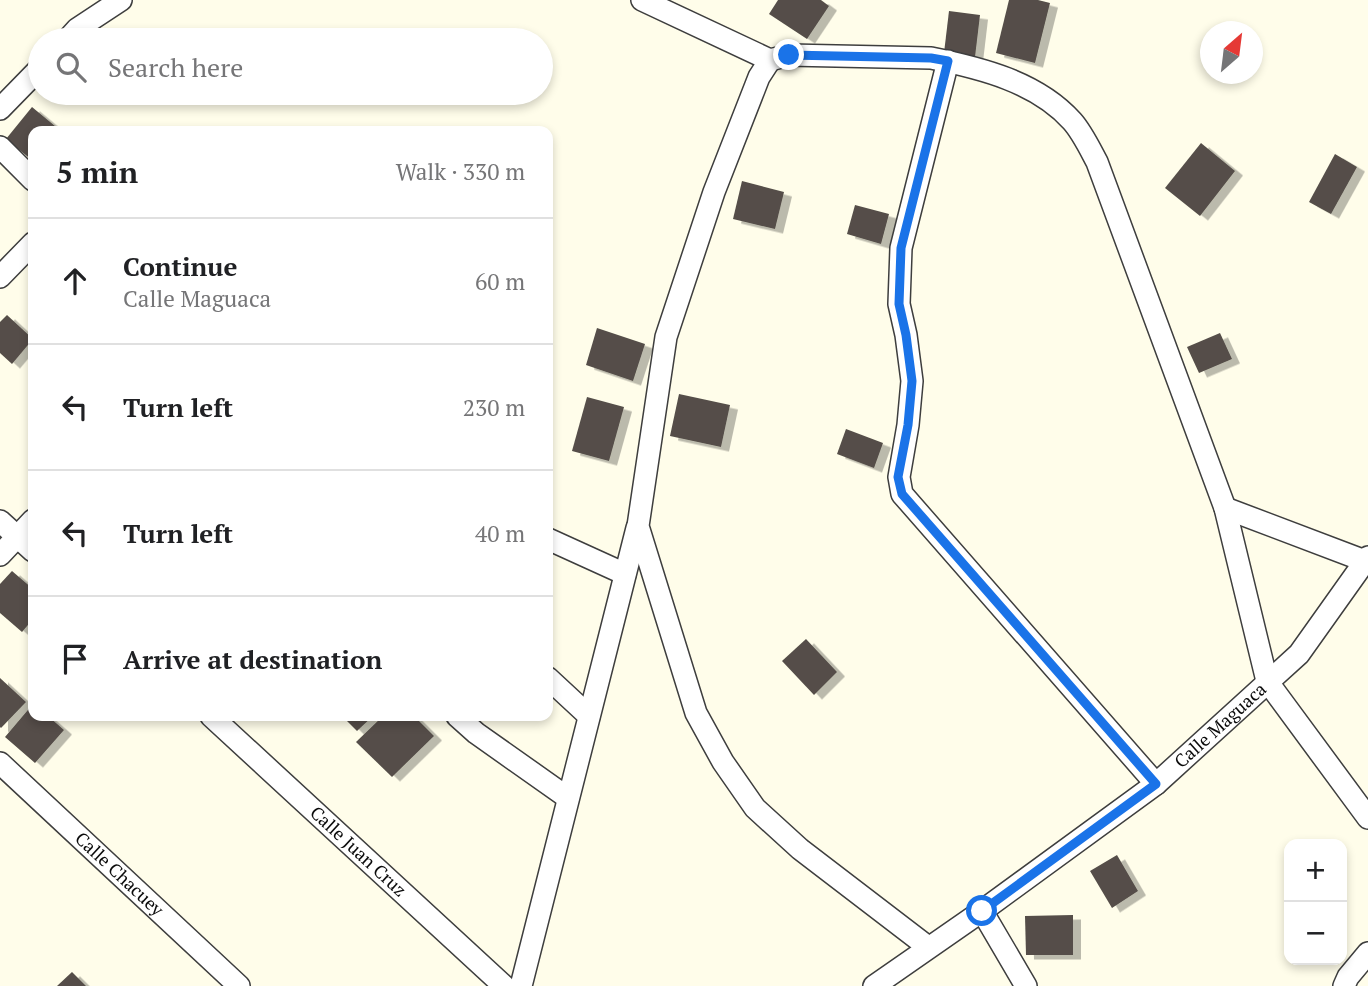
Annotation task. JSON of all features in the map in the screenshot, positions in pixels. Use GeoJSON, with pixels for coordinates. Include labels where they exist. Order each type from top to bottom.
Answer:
{"type":"FeatureCollection","features":[{"type":"Feature","properties":{"kind":"street"},"geometry":{"type":"LineString","coordinates":[[79,28],[121,0]]}},
{"type":"Feature","properties":{"kind":"street"},"geometry":{"type":"LineString","coordinates":[[642,0],[770,60],[789,55],[931,58],[948,61],[1009,79],[1046,98],[1073,122],[1097,162],[1225,508],[1267,681],[1368,818]]}},
{"type":"Feature","properties":{"kind":"street"},"geometry":{"type":"LineString","coordinates":[[521,986],[638,526],[666,337],[714,192],[759,77],[770,60]]}},
{"type":"Feature","properties":{"kind":"street"},"geometry":{"type":"LineString","coordinates":[[948,61],[901,248],[899,304],[912,381],[908,425],[898,477],[902,494],[1156,784]]}},
{"type":"Feature","properties":{"kind":"street"},"geometry":{"type":"LineString","coordinates":[[0,109],[28,80]]}},
{"type":"Feature","properties":{"kind":"street"},"geometry":{"type":"LineString","coordinates":[[0,147],[28,175]]}},
{"type":"Feature","properties":{"kind":"street"},"geometry":{"type":"LineString","coordinates":[[0,277],[28,248]]}},
{"type":"Feature","properties":{"kind":"street"},"geometry":{"type":"LineString","coordinates":[[1225,508],[1366,559]]}},
{"type":"Feature","properties":{"kind":"street"},"geometry":{"type":"LineString","coordinates":[[0,521],[28,547]]}},
{"type":"Feature","properties":{"kind":"street"},"geometry":{"type":"LineString","coordinates":[[0,555],[28,525]]}},
{"type":"Feature","properties":{"kind":"street"},"geometry":{"type":"LineString","coordinates":[[638,526],[696,713],[723,762],[755,808],[800,849],[928,947]]}},
{"type":"Feature","properties":{"kind":"street"},"geometry":{"type":"LineString","coordinates":[[553,541],[625,574]]}},
{"type":"Feature","properties":{"kind":"street","name":"Calle Maguaca"},"geometry":{"type":"LineString","coordinates":[[874,986],[1156,784],[1299,654],[1366,559]]}},
{"type":"Feature","properties":{"kind":"street"},"geometry":{"type":"LineString","coordinates":[[553,683],[589,716]]}},
{"type":"Feature","properties":{"kind":"street","name":"Calle Juan Cruz"},"geometry":{"type":"LineString","coordinates":[[216,721],[504,986]]}},
{"type":"Feature","properties":{"kind":"street"},"geometry":{"type":"LineString","coordinates":[[463,721],[568,798]]}},
{"type":"Feature","properties":{"kind":"street","name":"Calle Chacuey"},"geometry":{"type":"LineString","coordinates":[[0,763],[239,986]]}},
{"type":"Feature","properties":{"kind":"street"},"geometry":{"type":"LineString","coordinates":[[982,911],[1027,986]]}},
{"type":"Feature","properties":{"kind":"street"},"geometry":{"type":"LineString","coordinates":[[1344,986],[1368,953]]}},
{"type":"Feature","properties":{"kind":"building"},"geometry":{"type":"Polygon","coordinates":[[[778,0],[821,0],[829,6],[807,39],[769,14],[778,0]]]}},
{"type":"Feature","properties":{"kind":"building"},"geometry":{"type":"Polygon","coordinates":[[[1009,0],[1038,0],[1050,3],[1035,63],[996,53],[1009,0]]]}},
{"type":"Feature","properties":{"kind":"building"},"geometry":{"type":"Polygon","coordinates":[[[949,11],[980,15],[975,57],[944,53],[949,11]]]}},
{"type":"Feature","properties":{"kind":"building"},"geometry":{"type":"Polygon","coordinates":[[[32,107],[55,126],[28,126],[28,157],[6,139],[32,107]]]}},
{"type":"Feature","properties":{"kind":"building"},"geometry":{"type":"Polygon","coordinates":[[[1201,143],[1235,171],[1200,216],[1165,188],[1201,143]]]}},
{"type":"Feature","properties":{"kind":"building"},"geometry":{"type":"Polygon","coordinates":[[[1335,154],[1357,167],[1331,214],[1309,202],[1335,154]]]}},
{"type":"Feature","properties":{"kind":"building"},"geometry":{"type":"Polygon","coordinates":[[[742,181],[784,192],[775,229],[733,219],[742,181]]]}},
{"type":"Feature","properties":{"kind":"building"},"geometry":{"type":"Polygon","coordinates":[[[855,205],[889,214],[881,244],[847,234],[855,205]]]}},
{"type":"Feature","properties":{"kind":"building"},"geometry":{"type":"Polygon","coordinates":[[[7,315],[28,334],[28,345],[12,364],[0,353],[0,322],[7,315]]]}},
{"type":"Feature","properties":{"kind":"building"},"geometry":{"type":"Polygon","coordinates":[[[597,328],[645,344],[633,381],[586,365],[597,328]]]}},
{"type":"Feature","properties":{"kind":"building"},"geometry":{"type":"Polygon","coordinates":[[[1220,333],[1232,359],[1199,373],[1187,347],[1220,333]]]}},
{"type":"Feature","properties":{"kind":"building"},"geometry":{"type":"Polygon","coordinates":[[[679,394],[730,405],[721,447],[670,436],[679,394]]]}},
{"type":"Feature","properties":{"kind":"building"},"geometry":{"type":"Polygon","coordinates":[[[587,397],[624,407],[609,461],[572,451],[587,397]]]}},
{"type":"Feature","properties":{"kind":"building"},"geometry":{"type":"Polygon","coordinates":[[[846,429],[883,443],[874,468],[837,454],[846,429]]]}},
{"type":"Feature","properties":{"kind":"building"},"geometry":{"type":"Polygon","coordinates":[[[12,571],[28,585],[28,625],[22,632],[0,613],[0,584],[12,571]]]}},
{"type":"Feature","properties":{"kind":"building"},"geometry":{"type":"Polygon","coordinates":[[[806,639],[837,672],[814,695],[782,661],[806,639]]]}},
{"type":"Feature","properties":{"kind":"building"},"geometry":{"type":"Polygon","coordinates":[[[0,678],[26,702],[1,728],[0,727],[0,678]]]}},
{"type":"Feature","properties":{"kind":"building"},"geometry":{"type":"Polygon","coordinates":[[[28,710],[28,721],[54,721],[64,730],[35,763],[5,737],[28,710]]]}},
{"type":"Feature","properties":{"kind":"building"},"geometry":{"type":"Polygon","coordinates":[[[347,721],[368,721],[357,731],[347,721]]]}},
{"type":"Feature","properties":{"kind":"building"},"geometry":{"type":"Polygon","coordinates":[[[378,721],[419,721],[434,736],[392,777],[356,742],[378,721]]]}},
{"type":"Feature","properties":{"kind":"building"},"geometry":{"type":"Polygon","coordinates":[[[1117,855],[1138,891],[1112,908],[1090,871],[1117,855]]]}},
{"type":"Feature","properties":{"kind":"building"},"geometry":{"type":"Polygon","coordinates":[[[1073,915],[1073,955],[1026,955],[1025,916],[1073,915]]]}},
{"type":"Feature","properties":{"kind":"building"},"geometry":{"type":"Polygon","coordinates":[[[72,972],[86,986],[57,986],[72,972]]]}},
{"type":"Feature","properties":{"kind":"route"},"geometry":{"type":"LineString","coordinates":[[789,55],[931,58],[948,61],[901,248],[899,304],[912,381],[908,425],[898,477],[902,494],[1156,784],[982,911]]}}]}
